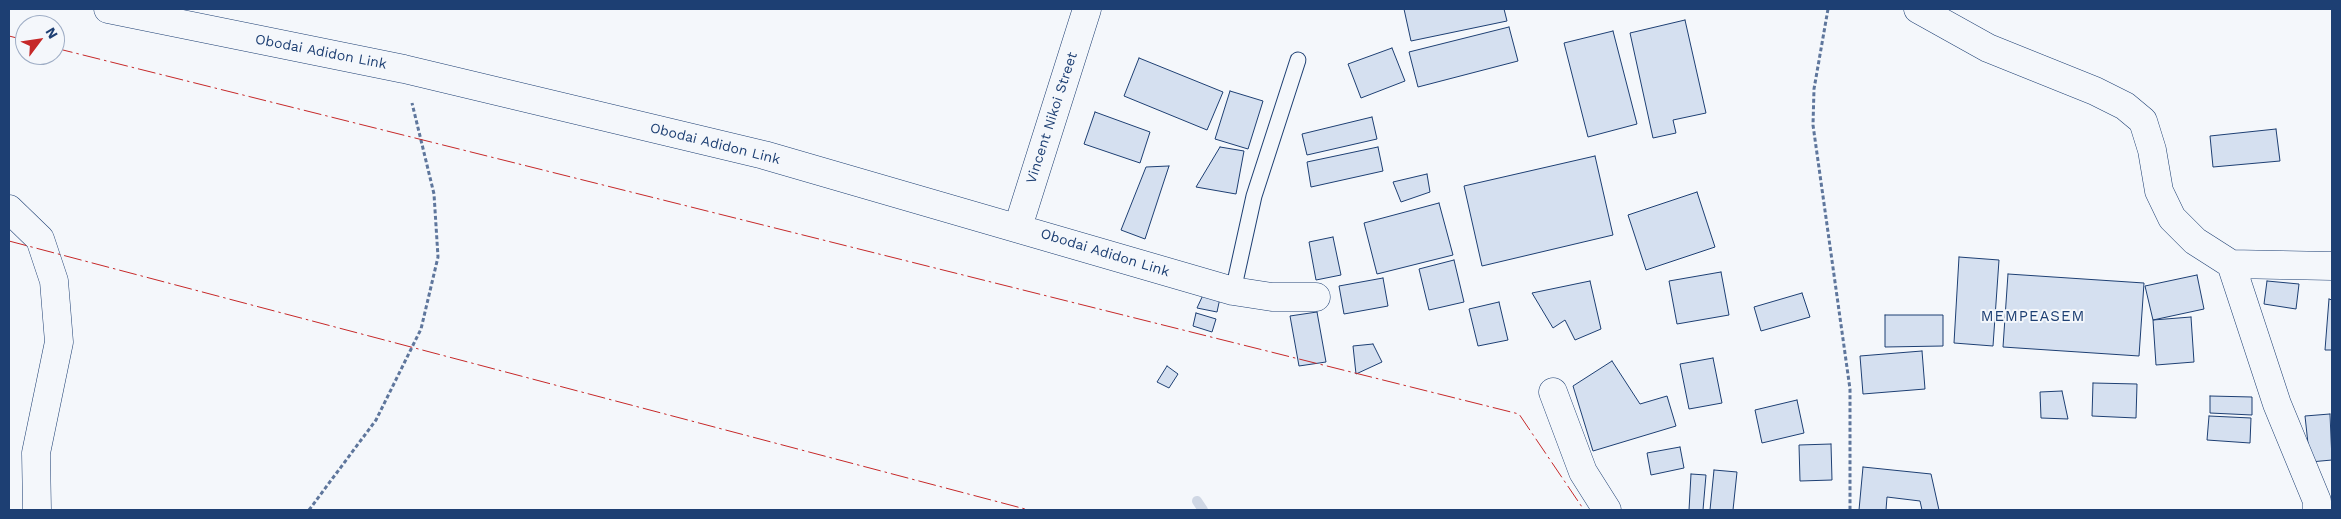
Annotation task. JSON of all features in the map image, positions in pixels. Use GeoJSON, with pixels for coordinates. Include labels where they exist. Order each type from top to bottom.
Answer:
{"type":"FeatureCollection","features":[{"type":"Feature","properties":{"kind":"street","name":"Obodai Adidon Link"},"geometry":{"type":"LineString","coordinates":[[108,9],[404,68],[764,155],[1018,227],[1233,291],[1272,297],[1316,297]]}},
{"type":"Feature","properties":{"kind":"street","name":"Vincent Nikoi Street"},"geometry":{"type":"LineString","coordinates":[[1018,227],[1087,9]]}},
{"type":"Feature","properties":{"kind":"street"},"geometry":{"type":"LineString","coordinates":[[1918,9],[1988,48],[2095,91],[2125,106],[2143,121],[2152,150],[2159,191],[2172,218],[2195,241],[2230,264],[2332,266]]}},
{"type":"Feature","properties":{"kind":"street"},"geometry":{"type":"LineString","coordinates":[[9,208],[40,239],[54,281],[59,342],[36,453],[37,510]]}},
{"type":"Feature","properties":{"kind":"street"},"geometry":{"type":"LineString","coordinates":[[2230,264],[2277,404],[2322,503]]}},
{"type":"Feature","properties":{"kind":"street"},"geometry":{"type":"LineString","coordinates":[[1553,392],[1583,472],[1608,510]]}},
{"type":"Feature","properties":{"kind":"lane"},"geometry":{"type":"LineString","coordinates":[[1233,291],[1254,196],[1298,60]]}},
{"type":"Feature","properties":{"kind":"path"},"geometry":{"type":"LineString","coordinates":[[1828,9],[1814,89],[1813,125],[1850,389],[1850,510]]}},
{"type":"Feature","properties":{"kind":"path"},"geometry":{"type":"LineString","coordinates":[[310,510],[376,420],[421,329],[438,257],[434,194],[404,68]]}},
{"type":"Feature","properties":{"kind":"building"},"geometry":{"type":"Polygon","coordinates":[[[1404,9],[1504,9],[1507,21],[1411,41],[1404,9]]]}},
{"type":"Feature","properties":{"kind":"building"},"geometry":{"type":"Polygon","coordinates":[[[1685,20],[1706,113],[1673,120],[1676,133],[1653,138],[1630,33],[1685,20]]]}},
{"type":"Feature","properties":{"kind":"building"},"geometry":{"type":"Polygon","coordinates":[[[1509,27],[1518,61],[1418,87],[1409,52],[1509,27]]]}},
{"type":"Feature","properties":{"kind":"building"},"geometry":{"type":"Polygon","coordinates":[[[1613,31],[1637,124],[1588,137],[1564,43],[1613,31]]]}},
{"type":"Feature","properties":{"kind":"building"},"geometry":{"type":"Polygon","coordinates":[[[1392,48],[1405,81],[1361,98],[1348,64],[1392,48]]]}},
{"type":"Feature","properties":{"kind":"building"},"geometry":{"type":"Polygon","coordinates":[[[1139,58],[1223,92],[1207,130],[1124,96],[1139,58]]]}},
{"type":"Feature","properties":{"kind":"building"},"geometry":{"type":"Polygon","coordinates":[[[1230,91],[1263,101],[1248,149],[1215,139],[1230,91]]]}},
{"type":"Feature","properties":{"kind":"building"},"geometry":{"type":"Polygon","coordinates":[[[1095,112],[1150,132],[1140,163],[1084,144],[1095,112]]]}},
{"type":"Feature","properties":{"kind":"building"},"geometry":{"type":"Polygon","coordinates":[[[1372,117],[1377,139],[1307,155],[1302,134],[1372,117]]]}},
{"type":"Feature","properties":{"kind":"building"},"geometry":{"type":"Polygon","coordinates":[[[2276,129],[2280,161],[2213,167],[2210,136],[2276,129]]]}},
{"type":"Feature","properties":{"kind":"building"},"geometry":{"type":"Polygon","coordinates":[[[1220,147],[1244,151],[1236,194],[1196,187],[1220,147]]]}},
{"type":"Feature","properties":{"kind":"building"},"geometry":{"type":"Polygon","coordinates":[[[1378,147],[1383,171],[1311,187],[1307,162],[1378,147]]]}},
{"type":"Feature","properties":{"kind":"building"},"geometry":{"type":"Polygon","coordinates":[[[1595,156],[1613,235],[1482,266],[1464,186],[1595,156]]]}},
{"type":"Feature","properties":{"kind":"building"},"geometry":{"type":"Polygon","coordinates":[[[1169,166],[1145,239],[1121,230],[1146,167],[1169,166]]]}},
{"type":"Feature","properties":{"kind":"building"},"geometry":{"type":"Polygon","coordinates":[[[1427,174],[1430,192],[1401,202],[1393,182],[1427,174]]]}},
{"type":"Feature","properties":{"kind":"building"},"geometry":{"type":"Polygon","coordinates":[[[1697,192],[1715,247],[1646,270],[1628,215],[1697,192]]]}},
{"type":"Feature","properties":{"kind":"building"},"geometry":{"type":"Polygon","coordinates":[[[1439,203],[1453,255],[1377,274],[1364,223],[1439,203]]]}},
{"type":"Feature","properties":{"kind":"building"},"geometry":{"type":"Polygon","coordinates":[[[1333,237],[1341,275],[1316,280],[1309,242],[1333,237]]]}},
{"type":"Feature","properties":{"kind":"building"},"geometry":{"type":"Polygon","coordinates":[[[1959,257],[1999,260],[1993,346],[1954,343],[1959,257]]]}},
{"type":"Feature","properties":{"kind":"building"},"geometry":{"type":"Polygon","coordinates":[[[1454,260],[1464,302],[1429,310],[1419,269],[1454,260]]]}},
{"type":"Feature","properties":{"kind":"building"},"geometry":{"type":"Polygon","coordinates":[[[1721,272],[1729,315],[1677,324],[1669,281],[1721,272]]]}},
{"type":"Feature","properties":{"kind":"building"},"geometry":{"type":"Polygon","coordinates":[[[2008,274],[2144,283],[2139,356],[2003,347],[2008,274]]]}},
{"type":"Feature","properties":{"kind":"building"},"geometry":{"type":"Polygon","coordinates":[[[2197,275],[2204,309],[2153,320],[2145,286],[2197,275]]]}},
{"type":"Feature","properties":{"kind":"building"},"geometry":{"type":"Polygon","coordinates":[[[1383,278],[1388,306],[1344,314],[1339,286],[1383,278]]]}},
{"type":"Feature","properties":{"kind":"building"},"geometry":{"type":"Polygon","coordinates":[[[1590,281],[1601,329],[1575,340],[1565,320],[1553,328],[1532,293],[1590,281]]]}},
{"type":"Feature","properties":{"kind":"building"},"geometry":{"type":"Polygon","coordinates":[[[2267,281],[2299,284],[2296,309],[2264,304],[2267,281]]]}},
{"type":"Feature","properties":{"kind":"building"},"geometry":{"type":"Polygon","coordinates":[[[1802,293],[1810,317],[1761,331],[1754,307],[1802,293]]]}},
{"type":"Feature","properties":{"kind":"building"},"geometry":{"type":"Polygon","coordinates":[[[1203,295],[1220,298],[1217,312],[1197,308],[1203,295]]]}},
{"type":"Feature","properties":{"kind":"building"},"geometry":{"type":"Polygon","coordinates":[[[2329,299],[2332,300],[2332,350],[2325,350],[2329,299]]]}},
{"type":"Feature","properties":{"kind":"building"},"geometry":{"type":"Polygon","coordinates":[[[1499,302],[1508,340],[1478,346],[1469,309],[1499,302]]]}},
{"type":"Feature","properties":{"kind":"building"},"geometry":{"type":"Polygon","coordinates":[[[1317,312],[1326,362],[1299,366],[1290,316],[1317,312]]]}},
{"type":"Feature","properties":{"kind":"building"},"geometry":{"type":"Polygon","coordinates":[[[1196,313],[1216,319],[1212,332],[1193,326],[1196,313]]]}},
{"type":"Feature","properties":{"kind":"building"},"geometry":{"type":"Polygon","coordinates":[[[1885,315],[1943,315],[1943,346],[1885,347],[1885,315]]]}},
{"type":"Feature","properties":{"kind":"building"},"geometry":{"type":"Polygon","coordinates":[[[2191,317],[2194,362],[2156,365],[2153,320],[2191,317]]]}},
{"type":"Feature","properties":{"kind":"building"},"geometry":{"type":"Polygon","coordinates":[[[1373,344],[1382,362],[1356,374],[1353,346],[1373,344]]]}},
{"type":"Feature","properties":{"kind":"building"},"geometry":{"type":"Polygon","coordinates":[[[1922,351],[1925,389],[1863,394],[1860,356],[1922,351]]]}},
{"type":"Feature","properties":{"kind":"building"},"geometry":{"type":"Polygon","coordinates":[[[1713,358],[1722,403],[1689,409],[1680,364],[1713,358]]]}},
{"type":"Feature","properties":{"kind":"building"},"geometry":{"type":"Polygon","coordinates":[[[1612,361],[1640,404],[1667,396],[1676,426],[1593,451],[1573,386],[1612,361]]]}},
{"type":"Feature","properties":{"kind":"building"},"geometry":{"type":"Polygon","coordinates":[[[1167,366],[1178,374],[1169,388],[1157,382],[1167,366]]]}},
{"type":"Feature","properties":{"kind":"building"},"geometry":{"type":"Polygon","coordinates":[[[2093,383],[2137,384],[2136,418],[2092,416],[2093,383]]]}},
{"type":"Feature","properties":{"kind":"building"},"geometry":{"type":"Polygon","coordinates":[[[2062,391],[2068,419],[2041,418],[2040,392],[2062,391]]]}},
{"type":"Feature","properties":{"kind":"building"},"geometry":{"type":"Polygon","coordinates":[[[2210,396],[2252,397],[2252,415],[2210,413],[2210,396]]]}},
{"type":"Feature","properties":{"kind":"building"},"geometry":{"type":"Polygon","coordinates":[[[1797,400],[1804,433],[1762,443],[1755,410],[1797,400]]]}},
{"type":"Feature","properties":{"kind":"building"},"geometry":{"type":"Polygon","coordinates":[[[2330,414],[2332,460],[2310,462],[2305,416],[2330,414]]]}},
{"type":"Feature","properties":{"kind":"building"},"geometry":{"type":"Polygon","coordinates":[[[2209,416],[2251,418],[2250,443],[2207,440],[2209,416]]]}},
{"type":"Feature","properties":{"kind":"building"},"geometry":{"type":"Polygon","coordinates":[[[1831,444],[1832,480],[1800,481],[1799,445],[1831,444]]]}},
{"type":"Feature","properties":{"kind":"building"},"geometry":{"type":"Polygon","coordinates":[[[1680,447],[1684,468],[1651,475],[1647,453],[1680,447]]]}},
{"type":"Feature","properties":{"kind":"building"},"geometry":{"type":"Polygon","coordinates":[[[1863,467],[1931,474],[1939,510],[1922,510],[1920,501],[1887,497],[1886,510],[1859,510],[1863,467]]]}},
{"type":"Feature","properties":{"kind":"building"},"geometry":{"type":"Polygon","coordinates":[[[1714,470],[1737,472],[1733,510],[1710,510],[1714,470]]]}},
{"type":"Feature","properties":{"kind":"building"},"geometry":{"type":"Polygon","coordinates":[[[1691,474],[1706,475],[1703,510],[1689,510],[1691,474]]]}},
{"type":"Feature","properties":{"kind":"waterway"},"geometry":{"type":"LineString","coordinates":[[1197,501],[1203,510]]}},
{"type":"Feature","properties":{"kind":"power"},"geometry":{"type":"LineString","coordinates":[[9,36],[15,38]]}},
{"type":"Feature","properties":{"kind":"power"},"geometry":{"type":"LineString","coordinates":[[65,50],[1519,414],[1584,510]]}},
{"type":"Feature","properties":{"kind":"power"},"geometry":{"type":"LineString","coordinates":[[9,241],[1029,510]]}},
{"type":"Feature","properties":{"kind":"district","name":"MEMPEASEM"},"geometry":{"type":"Point","coordinates":[2033,317]}}]}
